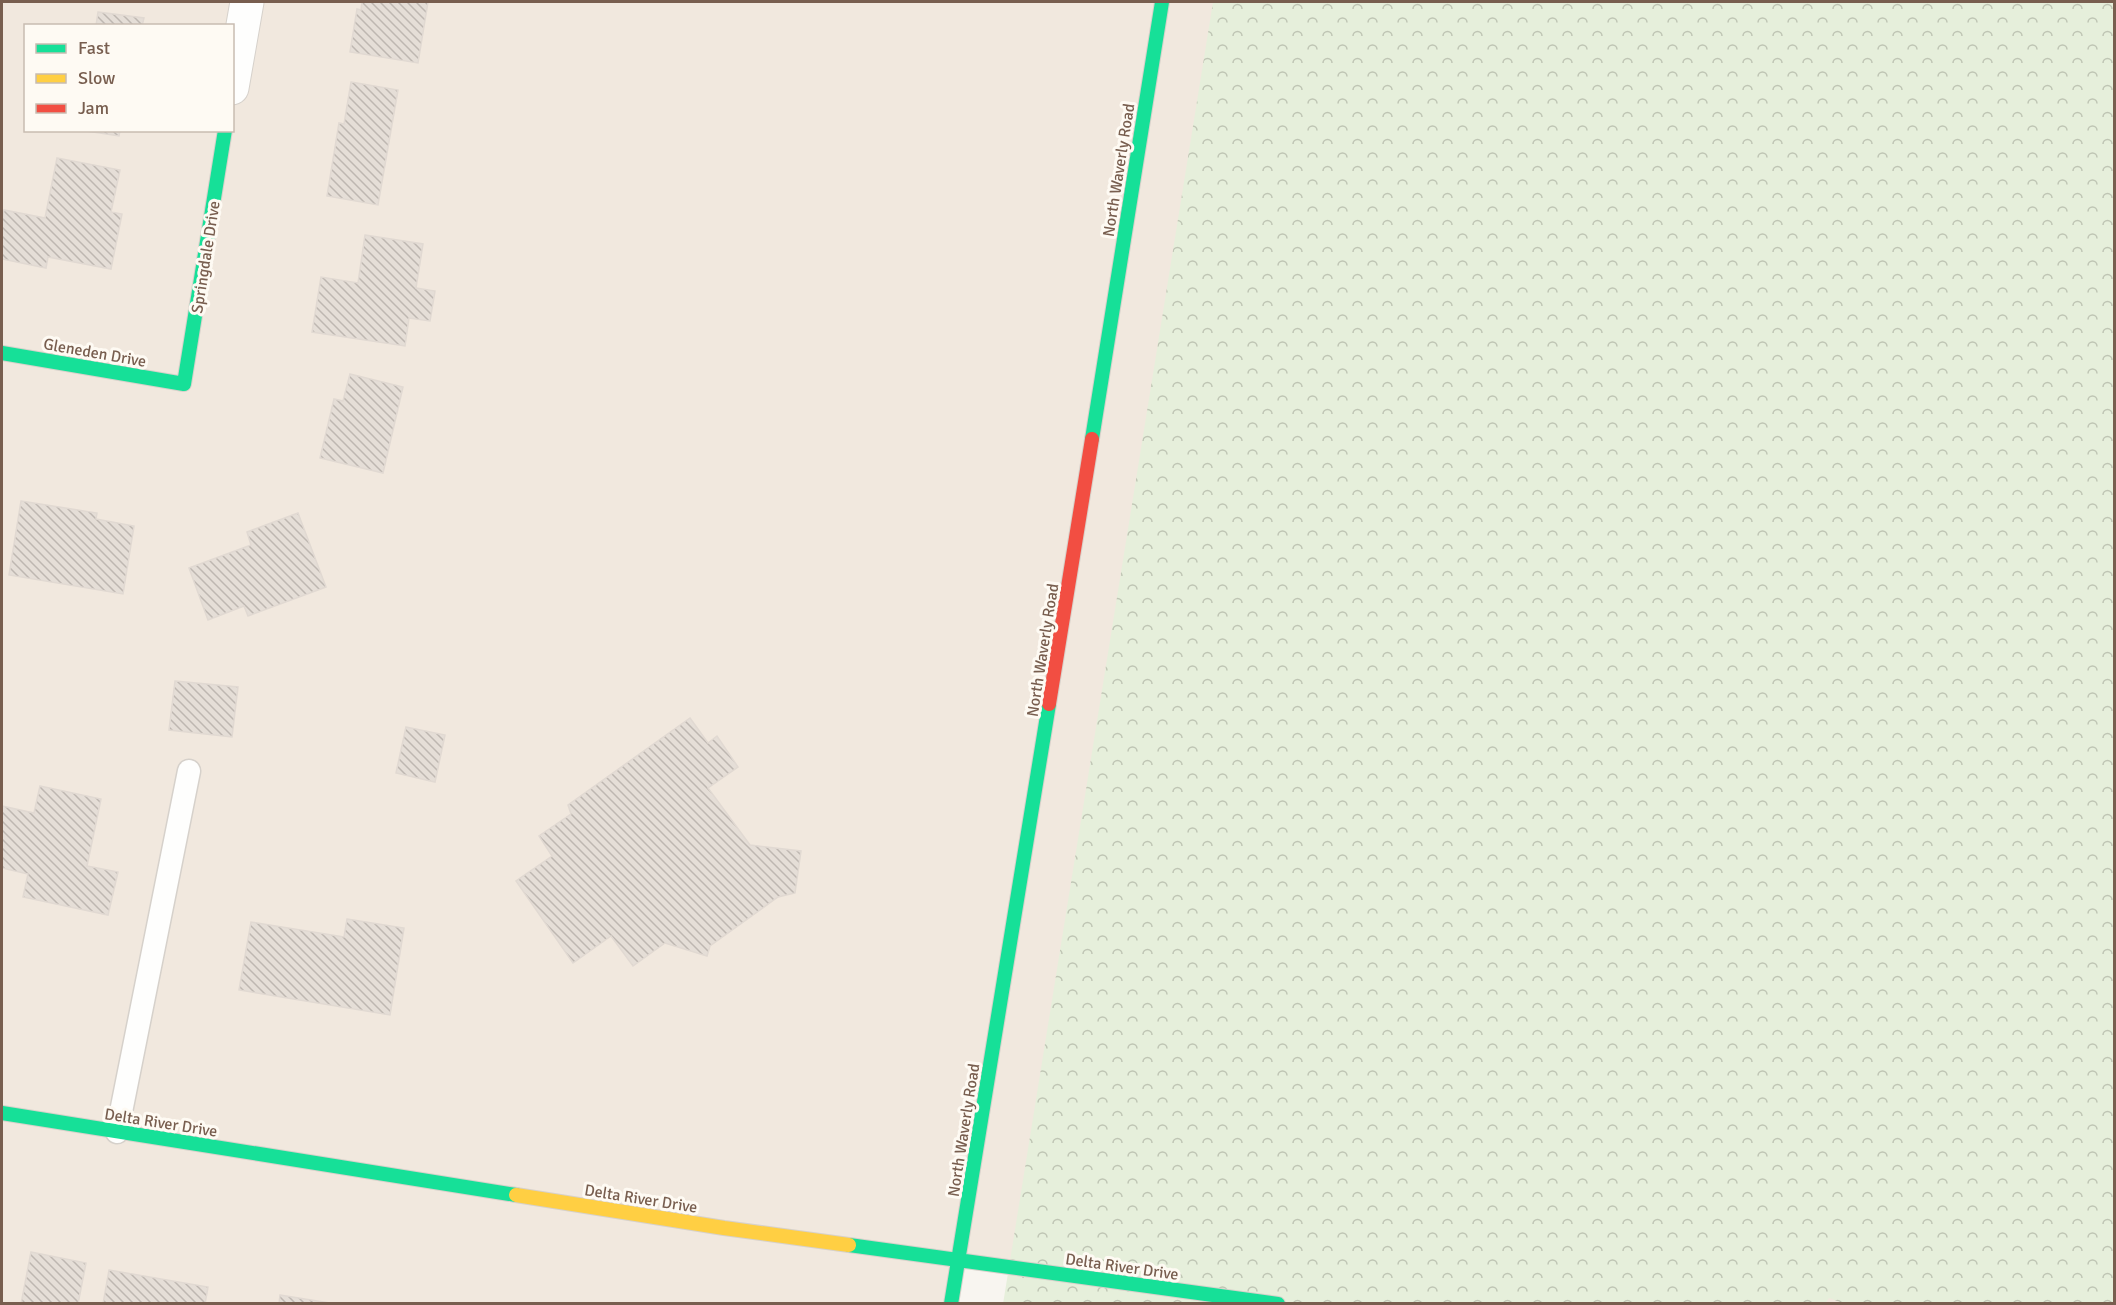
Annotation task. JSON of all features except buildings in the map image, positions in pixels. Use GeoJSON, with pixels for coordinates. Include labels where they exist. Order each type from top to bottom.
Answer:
{"type":"FeatureCollection","features":[{"type":"Feature","properties":{"kind":"street"},"geometry":{"type":"LineString","coordinates":[[234,77],[247,2]]}},
{"type":"Feature","properties":{"kind":"street","name":"North Waverly Road"},"geometry":{"type":"LineString","coordinates":[[951,1304],[1162,2]]}},
{"type":"Feature","properties":{"kind":"street","name":"Springdale Drive"},"geometry":{"type":"LineString","coordinates":[[184,384],[225,132]]}},
{"type":"Feature","properties":{"kind":"street","name":"Gleneden Drive"},"geometry":{"type":"LineString","coordinates":[[2,353],[184,384]]}},
{"type":"Feature","properties":{"kind":"street","name":"Delta River Drive"},"geometry":{"type":"LineString","coordinates":[[2,1113],[724,1228],[1278,1304]]}},
{"type":"Feature","properties":{"kind":"lane"},"geometry":{"type":"LineString","coordinates":[[117,1132],[189,771]]}},
{"type":"Feature","properties":{"kind":"shaded area"},"geometry":{"type":"Polygon","coordinates":[[[2,2],[2114,2],[2114,1303],[1278,1304],[959,1260],[951,1304],[2,1303],[2,2]]]}},
{"type":"Feature","properties":{"kind":"green space"},"geometry":{"type":"Polygon","coordinates":[[[1213,2],[2114,2],[2114,1303],[1845,1304],[1829,1298],[1825,1304],[1003,1304],[1213,2]]]}},
{"type":"Feature","properties":{"kind":"traffic: fast"},"geometry":{"type":"LineString","coordinates":[[1092,439],[1162,2]]}},
{"type":"Feature","properties":{"kind":"traffic: fast"},"geometry":{"type":"LineString","coordinates":[[2,353],[184,384],[225,132]]}},
{"type":"Feature","properties":{"kind":"traffic: fast"},"geometry":{"type":"LineString","coordinates":[[951,1304],[1049,704]]}},
{"type":"Feature","properties":{"kind":"traffic: fast"},"geometry":{"type":"LineString","coordinates":[[2,1113],[516,1195]]}},
{"type":"Feature","properties":{"kind":"traffic: fast"},"geometry":{"type":"LineString","coordinates":[[849,1245],[1278,1304]]}},
{"type":"Feature","properties":{"kind":"traffic: slow"},"geometry":{"type":"LineString","coordinates":[[516,1195],[849,1245]]}},
{"type":"Feature","properties":{"kind":"traffic: jam"},"geometry":{"type":"LineString","coordinates":[[1049,704],[1092,439]]}}]}
